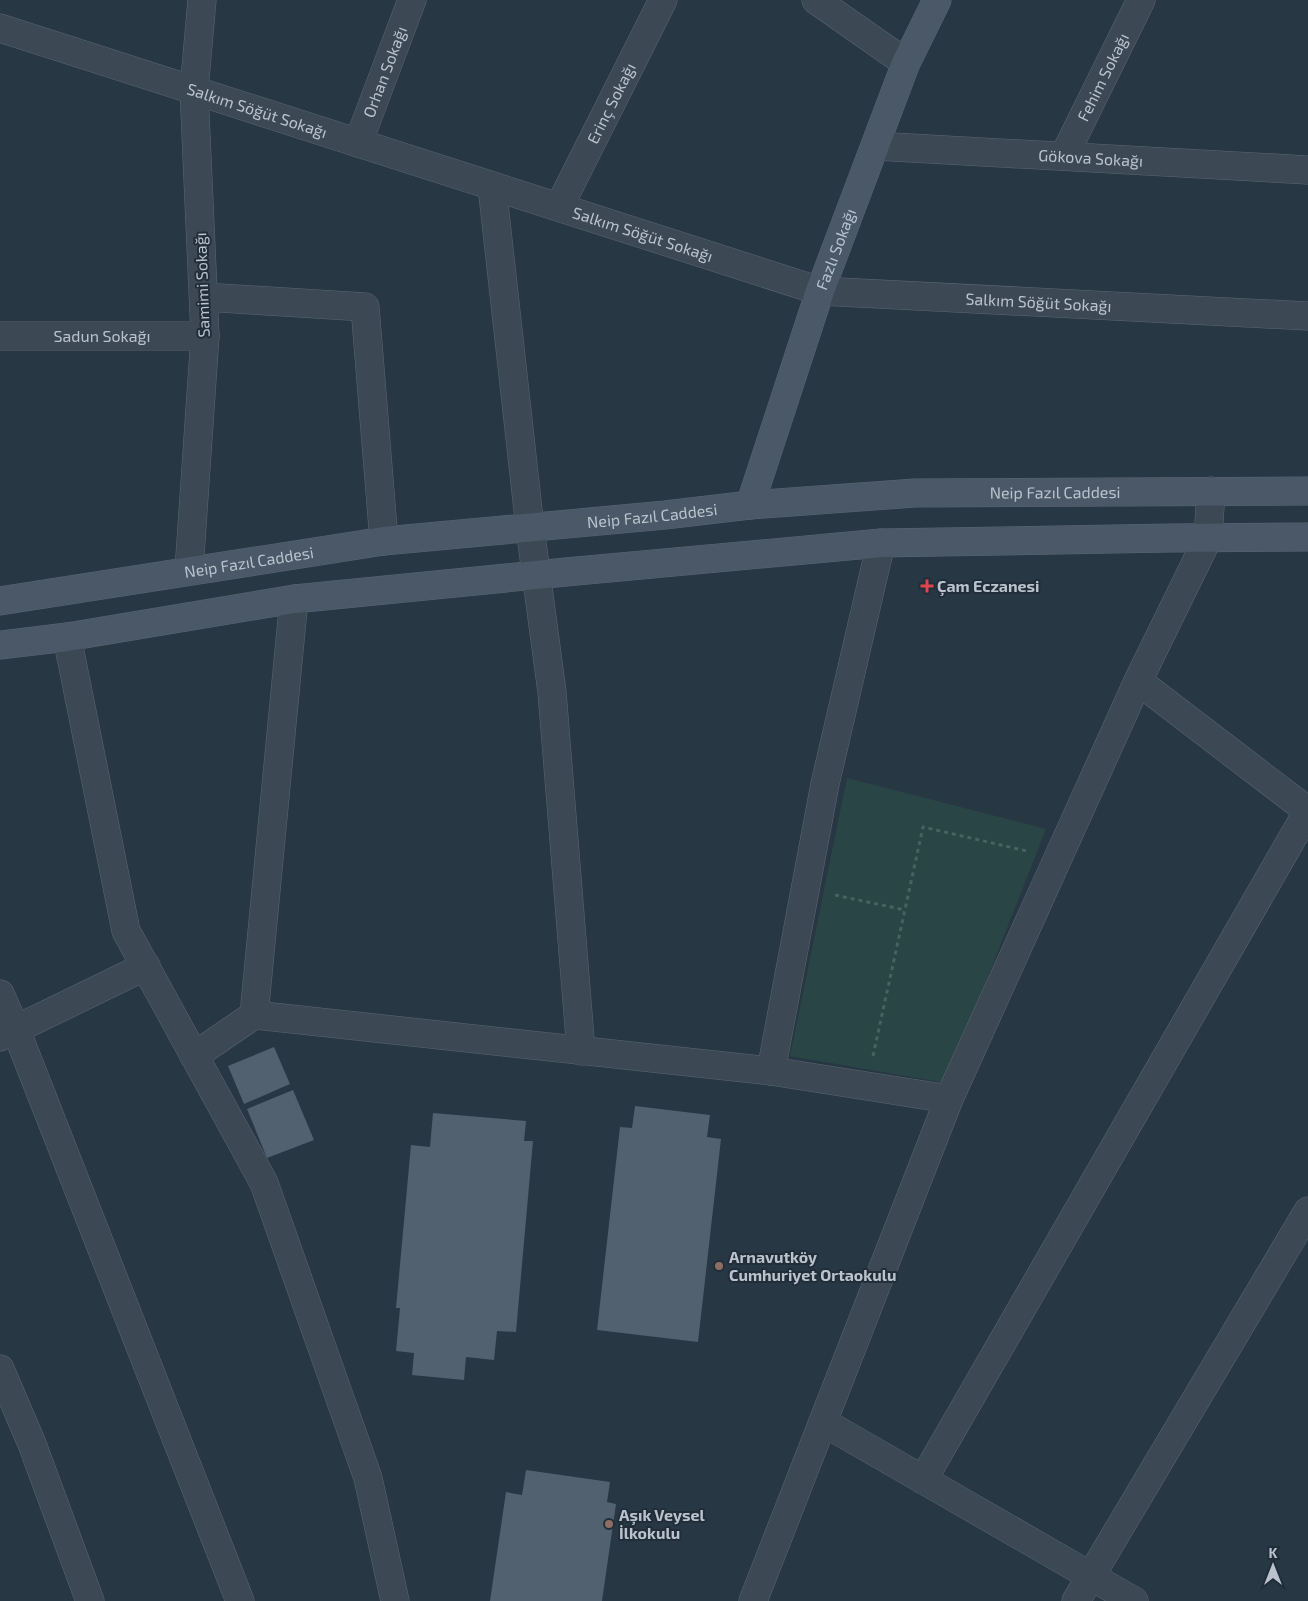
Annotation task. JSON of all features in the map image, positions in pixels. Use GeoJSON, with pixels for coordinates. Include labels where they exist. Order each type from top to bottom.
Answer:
{"type":"FeatureCollection","features":[{"type":"Feature","properties":{"kind":"main road","name":"Fazlı Sokağı"},"geometry":{"type":"LineString","coordinates":[[750,505],[820,291],[906,63],[937,0]]}},
{"type":"Feature","properties":{"kind":"main road","name":"Neip Fazıl Caddesi"},"geometry":{"type":"LineString","coordinates":[[0,601],[384,541],[750,505],[915,493],[1308,491]]}},
{"type":"Feature","properties":{"kind":"main road"},"geometry":{"type":"LineString","coordinates":[[0,645],[67,637],[294,600],[881,543],[1308,537]]}},
{"type":"Feature","properties":{"kind":"street","name":"Samimi Sokağı"},"geometry":{"type":"LineString","coordinates":[[189,570],[205,336],[194,90],[202,0]]}},
{"type":"Feature","properties":{"kind":"street","name":"Orhan Sokağı"},"geometry":{"type":"LineString","coordinates":[[358,143],[412,0]]}},
{"type":"Feature","properties":{"kind":"street","name":"Erinç Sokağı"},"geometry":{"type":"LineString","coordinates":[[559,207],[663,0]]}},
{"type":"Feature","properties":{"kind":"street"},"geometry":{"type":"LineString","coordinates":[[816,0],[906,63]]}},
{"type":"Feature","properties":{"kind":"street","name":"Fehim Sokağı"},"geometry":{"type":"LineString","coordinates":[[1064,156],[1141,0]]}},
{"type":"Feature","properties":{"kind":"street","name":"Salkım Söğüt Sokağı"},"geometry":{"type":"LineString","coordinates":[[0,28],[820,291],[1308,316]]}},
{"type":"Feature","properties":{"kind":"street","name":"Gökova Sokağı"},"geometry":{"type":"LineString","coordinates":[[875,146],[1307,167]]}},
{"type":"Feature","properties":{"kind":"street"},"geometry":{"type":"LineString","coordinates":[[492,186],[530,528],[552,692],[581,1051]]}},
{"type":"Feature","properties":{"kind":"street"},"geometry":{"type":"LineString","coordinates":[[204,297],[365,307],[384,541]]}},
{"type":"Feature","properties":{"kind":"street","name":"Sadun Sokağı"},"geometry":{"type":"LineString","coordinates":[[0,336],[205,336]]}},
{"type":"Feature","properties":{"kind":"street"},"geometry":{"type":"LineString","coordinates":[[753,1601],[949,1099],[1138,681],[1208,538],[1211,491]]}},
{"type":"Feature","properties":{"kind":"street"},"geometry":{"type":"LineString","coordinates":[[771,1071],[825,784],[881,543]]}},
{"type":"Feature","properties":{"kind":"street"},"geometry":{"type":"LineString","coordinates":[[254,1015],[294,600]]}},
{"type":"Feature","properties":{"kind":"street"},"geometry":{"type":"LineString","coordinates":[[67,637],[126,931],[264,1183],[368,1478],[395,1601]]}},
{"type":"Feature","properties":{"kind":"street"},"geometry":{"type":"LineString","coordinates":[[923,1480],[1308,811],[1138,681]]}},
{"type":"Feature","properties":{"kind":"street"},"geometry":{"type":"LineString","coordinates":[[8,1034],[146,966]]}},
{"type":"Feature","properties":{"kind":"street"},"geometry":{"type":"LineString","coordinates":[[0,994],[8,1034],[240,1601]]}},
{"type":"Feature","properties":{"kind":"street"},"geometry":{"type":"LineString","coordinates":[[194,1056],[254,1015],[771,1071],[949,1099]]}},
{"type":"Feature","properties":{"kind":"street"},"geometry":{"type":"LineString","coordinates":[[1076,1601],[1308,1211]]}},
{"type":"Feature","properties":{"kind":"street"},"geometry":{"type":"LineString","coordinates":[[0,1369],[32,1444],[90,1601]]}},
{"type":"Feature","properties":{"kind":"street"},"geometry":{"type":"LineString","coordinates":[[823,1422],[1134,1601]]}},
{"type":"Feature","properties":{"kind":"path"},"geometry":{"type":"LineString","coordinates":[[867,1086],[923,827],[1058,858]]}},
{"type":"Feature","properties":{"kind":"path"},"geometry":{"type":"LineString","coordinates":[[805,888],[905,910]]}},
{"type":"Feature","properties":{"kind":"green space"},"geometry":{"type":"Polygon","coordinates":[[[847,778],[1046,829],[946,1083],[790,1056],[847,778]]]}},
{"type":"Feature","properties":{"kind":"building"},"geometry":{"type":"Polygon","coordinates":[[[274,1047],[290,1084],[244,1104],[228,1066],[274,1047]]]}},
{"type":"Feature","properties":{"kind":"building"},"geometry":{"type":"Polygon","coordinates":[[[293,1090],[314,1140],[267,1158],[247,1109],[293,1090]]]}},
{"type":"Feature","properties":{"kind":"building"},"geometry":{"type":"Polygon","coordinates":[[[635,1106],[710,1115],[707,1137],[721,1139],[698,1342],[597,1330],[620,1127],[632,1128],[635,1106]]]}},
{"type":"Feature","properties":{"kind":"building"},"geometry":{"type":"Polygon","coordinates":[[[433,1113],[526,1121],[524,1141],[533,1141],[516,1332],[497,1331],[494,1360],[466,1357],[464,1380],[412,1375],[414,1353],[396,1351],[400,1308],[396,1308],[411,1145],[430,1147],[433,1113]]]}},
{"type":"Feature","properties":{"kind":"building"},"geometry":{"type":"Polygon","coordinates":[[[526,1470],[610,1482],[607,1502],[616,1504],[602,1601],[490,1601],[506,1492],[522,1495],[526,1470]]]}},
{"type":"Feature","properties":{"kind":"place","name":"Çam Eczanesi"},"geometry":{"type":"Point","coordinates":[927,586]}},
{"type":"Feature","properties":{"kind":"place","name":"Arnavutköy Cumhuriyet Ortaokulu"},"geometry":{"type":"Point","coordinates":[719,1266]}},
{"type":"Feature","properties":{"kind":"place","name":"Aşık Veysel İlkokulu"},"geometry":{"type":"Point","coordinates":[609,1524]}}]}
